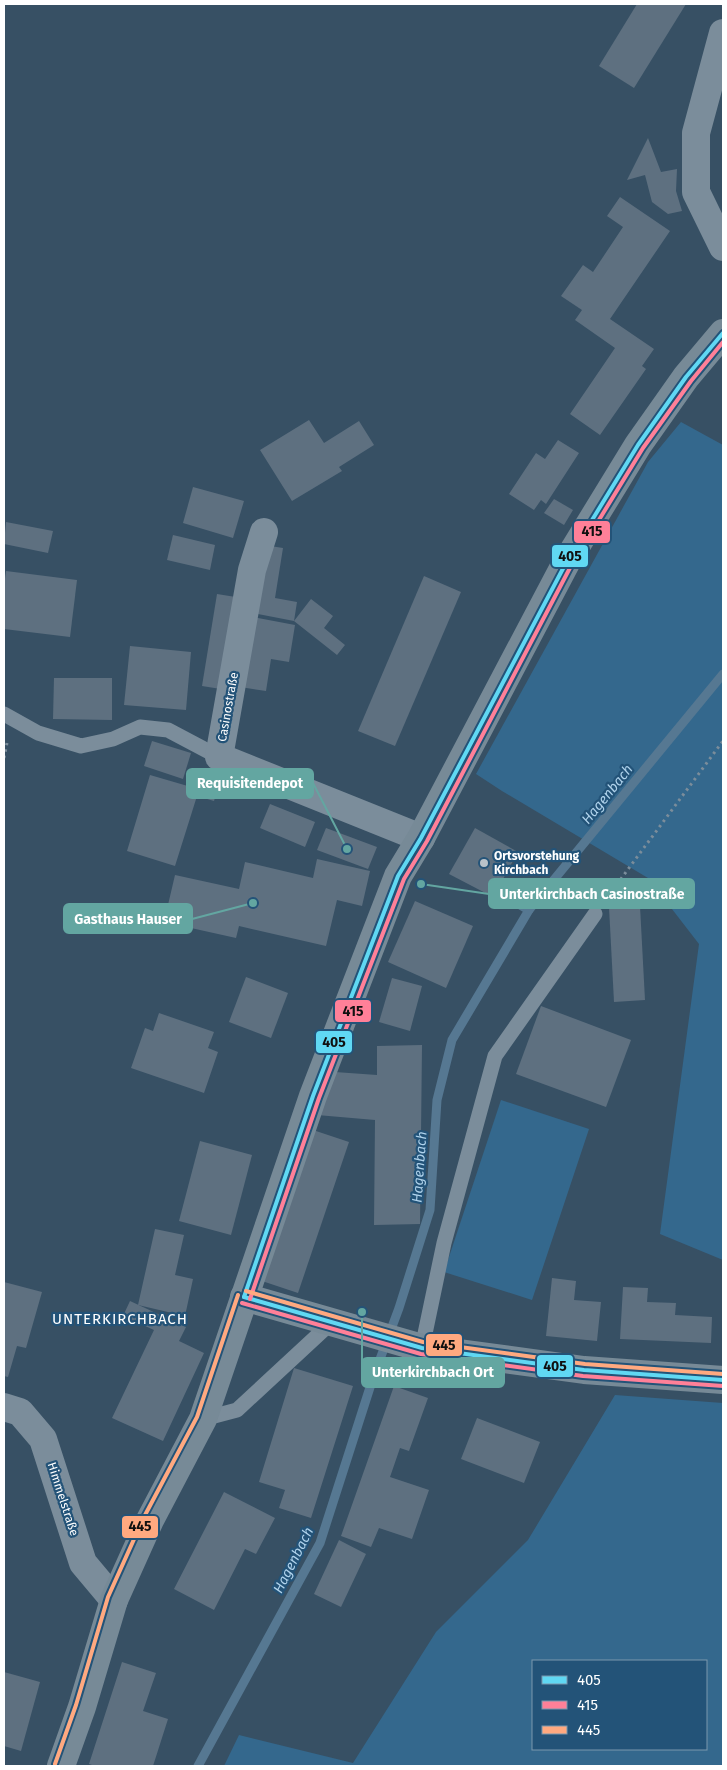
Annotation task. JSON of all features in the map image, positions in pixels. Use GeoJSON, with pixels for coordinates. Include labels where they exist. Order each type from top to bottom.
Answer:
{"type":"FeatureCollection","features":[{"type":"Feature","properties":{"kind":"street"},"geometry":{"type":"LineString","coordinates":[[723,33],[696,133],[696,192],[723,247]]}},
{"type":"Feature","properties":{"kind":"street"},"geometry":{"type":"LineString","coordinates":[[61,1766],[82,1707],[114,1600],[150,1520],[203,1420],[313,1096],[398,876],[421,838],[567,561],[638,445],[686,377],[723,332]]}},
{"type":"Feature","properties":{"kind":"street","name":"Casinostraße"},"geometry":{"type":"LineString","coordinates":[[264,532],[252,570],[219,757],[421,838]]}},
{"type":"Feature","properties":{"kind":"street"},"geometry":{"type":"LineString","coordinates":[[244,1297],[422,1348],[584,1370],[723,1380]]}},
{"type":"Feature","properties":{"kind":"street","name":"Himmelstraße"},"geometry":{"type":"LineString","coordinates":[[4,1407],[20,1412],[43,1439],[84,1563],[114,1600]]}},
{"type":"Feature","properties":{"kind":"lane"},"geometry":{"type":"LineString","coordinates":[[4,714],[38,733],[81,746],[112,739],[140,727],[168,730],[219,757]]}},
{"type":"Feature","properties":{"kind":"lane"},"geometry":{"type":"LineString","coordinates":[[422,1348],[444,1243],[495,1056],[595,914]]}},
{"type":"Feature","properties":{"kind":"lane"},"geometry":{"type":"LineString","coordinates":[[203,1420],[237,1410],[332,1322]]}},
{"type":"Feature","properties":{"kind":"path"},"geometry":{"type":"LineString","coordinates":[[595,914],[723,741]]}},
{"type":"Feature","properties":{"kind":"shaded area"},"geometry":{"type":"Polygon","coordinates":[[[681,422],[723,445],[723,1260],[660,1234],[699,944],[648,878],[476,774],[648,462],[681,422]]]}},
{"type":"Feature","properties":{"kind":"shaded area"},"geometry":{"type":"Polygon","coordinates":[[[501,1100],[589,1129],[532,1300],[444,1272],[501,1100]]]}},
{"type":"Feature","properties":{"kind":"shaded area"},"geometry":{"type":"Polygon","coordinates":[[[615,1395],[723,1403],[723,1766],[224,1766],[239,1735],[353,1763],[436,1632],[528,1540],[615,1395]]]}},
{"type":"Feature","properties":{"kind":"building"},"geometry":{"type":"Polygon","coordinates":[[[637,4],[686,4],[634,88],[599,66],[637,4]]]}},
{"type":"Feature","properties":{"kind":"building"},"geometry":{"type":"Polygon","coordinates":[[[648,138],[661,172],[677,169],[676,191],[682,211],[668,214],[652,202],[645,175],[627,180],[648,138]]]}},
{"type":"Feature","properties":{"kind":"building"},"geometry":{"type":"Polygon","coordinates":[[[620,197],[670,231],[610,319],[654,349],[642,366],[646,369],[600,435],[570,414],[615,348],[575,320],[582,310],[561,296],[583,265],[593,272],[623,227],[607,216],[620,197]]]}},
{"type":"Feature","properties":{"kind":"building"},"geometry":{"type":"Polygon","coordinates":[[[309,420],[324,443],[359,421],[374,445],[339,467],[342,471],[292,501],[260,450],[309,420]]]}},
{"type":"Feature","properties":{"kind":"building"},"geometry":{"type":"Polygon","coordinates":[[[558,440],[579,453],[546,504],[541,500],[534,510],[509,494],[536,453],[545,459],[558,440]]]}},
{"type":"Feature","properties":{"kind":"building"},"geometry":{"type":"Polygon","coordinates":[[[193,487],[244,501],[233,538],[183,523],[193,487]]]}},
{"type":"Feature","properties":{"kind":"building"},"geometry":{"type":"Polygon","coordinates":[[[554,499],[573,510],[564,525],[544,513],[554,499]]]}},
{"type":"Feature","properties":{"kind":"building"},"geometry":{"type":"Polygon","coordinates":[[[6,522],[53,531],[48,553],[4,544],[6,522]]]}},
{"type":"Feature","properties":{"kind":"building"},"geometry":{"type":"Polygon","coordinates":[[[173,535],[215,545],[210,570],[167,560],[173,535]]]}},
{"type":"Feature","properties":{"kind":"building"},"geometry":{"type":"Polygon","coordinates":[[[264,545],[283,548],[275,598],[297,602],[294,621],[253,613],[264,545]]]}},
{"type":"Feature","properties":{"kind":"building"},"geometry":{"type":"Polygon","coordinates":[[[6,571],[77,580],[70,637],[4,629],[6,571]]]}},
{"type":"Feature","properties":{"kind":"building"},"geometry":{"type":"Polygon","coordinates":[[[424,576],[461,592],[395,746],[358,731],[424,576]]]}},
{"type":"Feature","properties":{"kind":"building"},"geometry":{"type":"Polygon","coordinates":[[[217,594],[242,598],[227,690],[202,686],[217,594]]]}},
{"type":"Feature","properties":{"kind":"building"},"geometry":{"type":"Polygon","coordinates":[[[311,599],[333,616],[324,628],[345,645],[337,655],[294,621],[311,599]]]}},
{"type":"Feature","properties":{"kind":"building"},"geometry":{"type":"Polygon","coordinates":[[[252,617],[295,625],[289,662],[271,659],[266,691],[240,687],[252,617]]]}},
{"type":"Feature","properties":{"kind":"building"},"geometry":{"type":"Polygon","coordinates":[[[130,646],[191,652],[186,710],[124,705],[130,646]]]}},
{"type":"Feature","properties":{"kind":"building"},"geometry":{"type":"Polygon","coordinates":[[[54,678],[112,678],[112,720],[53,719],[54,678]]]}},
{"type":"Feature","properties":{"kind":"building"},"geometry":{"type":"Polygon","coordinates":[[[152,741],[191,753],[183,779],[144,766],[152,741]]]}},
{"type":"Feature","properties":{"kind":"building"},"geometry":{"type":"Polygon","coordinates":[[[203,773],[221,778],[214,801],[197,796],[175,866],[127,851],[150,775],[198,789],[203,773]]]}},
{"type":"Feature","properties":{"kind":"building"},"geometry":{"type":"Polygon","coordinates":[[[270,804],[315,822],[305,847],[260,828],[270,804]]]}},
{"type":"Feature","properties":{"kind":"building"},"geometry":{"type":"Polygon","coordinates":[[[326,828],[377,847],[368,869],[317,850],[326,828]]]}},
{"type":"Feature","properties":{"kind":"building","name":"Ortsvorstehung Kirchbach"},"geometry":{"type":"Polygon","coordinates":[[[475,828],[518,852],[493,897],[449,874],[475,828]]]}},
{"type":"Feature","properties":{"kind":"building"},"geometry":{"type":"Polygon","coordinates":[[[317,859],[370,871],[362,906],[337,900],[326,946],[239,926],[236,938],[164,922],[175,875],[239,889],[245,862],[313,878],[317,859]]]}},
{"type":"Feature","properties":{"kind":"building"},"geometry":{"type":"Polygon","coordinates":[[[415,901],[473,926],[446,988],[388,962],[415,901]]]}},
{"type":"Feature","properties":{"kind":"building"},"geometry":{"type":"Polygon","coordinates":[[[640,906],[645,1000],[614,1002],[609,907],[640,906]]]}},
{"type":"Feature","properties":{"kind":"building"},"geometry":{"type":"Polygon","coordinates":[[[246,977],[288,993],[271,1038],[229,1022],[246,977]]]}},
{"type":"Feature","properties":{"kind":"building"},"geometry":{"type":"Polygon","coordinates":[[[392,978],[422,986],[410,1031],[379,1022],[392,978]]]}},
{"type":"Feature","properties":{"kind":"building"},"geometry":{"type":"Polygon","coordinates":[[[541,1006],[631,1040],[606,1107],[516,1074],[541,1006]]]}},
{"type":"Feature","properties":{"kind":"building"},"geometry":{"type":"Polygon","coordinates":[[[159,1013],[214,1032],[208,1048],[218,1052],[204,1093],[131,1068],[145,1028],[153,1031],[159,1013]]]}},
{"type":"Feature","properties":{"kind":"building"},"geometry":{"type":"Polygon","coordinates":[[[422,1045],[420,1224],[374,1225],[375,1120],[317,1115],[335,1072],[377,1075],[377,1046],[422,1045]]]}},
{"type":"Feature","properties":{"kind":"building"},"geometry":{"type":"Polygon","coordinates":[[[313,1130],[349,1142],[298,1293],[262,1281],[313,1130]]]}},
{"type":"Feature","properties":{"kind":"building"},"geometry":{"type":"Polygon","coordinates":[[[200,1141],[252,1155],[231,1235],[179,1221],[200,1141]]]}},
{"type":"Feature","properties":{"kind":"building"},"geometry":{"type":"Polygon","coordinates":[[[155,1229],[184,1235],[175,1275],[193,1279],[185,1316],[138,1305],[155,1229]]]}},
{"type":"Feature","properties":{"kind":"building"},"geometry":{"type":"Polygon","coordinates":[[[552,1278],[576,1281],[574,1300],[601,1302],[597,1341],[546,1336],[552,1278]]]}},
{"type":"Feature","properties":{"kind":"building"},"geometry":{"type":"Polygon","coordinates":[[[4,1282],[42,1292],[26,1348],[17,1346],[8,1377],[4,1376],[4,1282]]]}},
{"type":"Feature","properties":{"kind":"building"},"geometry":{"type":"Polygon","coordinates":[[[623,1287],[648,1288],[647,1302],[676,1303],[675,1315],[712,1317],[711,1343],[620,1339],[623,1287]]]}},
{"type":"Feature","properties":{"kind":"building"},"geometry":{"type":"Polygon","coordinates":[[[130,1301],[186,1327],[179,1341],[204,1353],[163,1441],[112,1418],[154,1330],[123,1316],[130,1301]]]}},
{"type":"Feature","properties":{"kind":"building"},"geometry":{"type":"Polygon","coordinates":[[[294,1368],[353,1386],[311,1518],[279,1508],[285,1490],[259,1482],[294,1368]]]}},
{"type":"Feature","properties":{"kind":"building"},"geometry":{"type":"Polygon","coordinates":[[[394,1386],[428,1398],[409,1451],[400,1448],[390,1477],[429,1490],[412,1539],[379,1528],[371,1547],[341,1536],[394,1386]]]}},
{"type":"Feature","properties":{"kind":"building"},"geometry":{"type":"Polygon","coordinates":[[[477,1418],[540,1442],[524,1483],[461,1459],[477,1418]]]}},
{"type":"Feature","properties":{"kind":"building"},"geometry":{"type":"Polygon","coordinates":[[[224,1492],[275,1518],[256,1554],[245,1549],[214,1610],[174,1589],[224,1492]]]}},
{"type":"Feature","properties":{"kind":"building"},"geometry":{"type":"Polygon","coordinates":[[[339,1540],[366,1554],[341,1607],[314,1594],[339,1540]]]}},
{"type":"Feature","properties":{"kind":"building"},"geometry":{"type":"Polygon","coordinates":[[[122,1662],[156,1673],[143,1711],[168,1719],[153,1766],[95,1766],[89,1764],[122,1662]]]}},
{"type":"Feature","properties":{"kind":"building"},"geometry":{"type":"Polygon","coordinates":[[[4,1672],[40,1682],[21,1751],[4,1746],[4,1672]]]}},
{"type":"Feature","properties":{"kind":"waterway","name":"Hagenbach"},"geometry":{"type":"LineString","coordinates":[[198,1766],[320,1543],[430,1210],[437,1100],[452,1040],[529,910],[723,674]]}},
{"type":"Feature","properties":{"kind":"waterway"},"geometry":{"type":"LineString","coordinates":[[517,903],[529,910]]}},
{"type":"Feature","properties":{"kind":"transit line","name":"405"},"geometry":{"type":"LineString","coordinates":[[244,1297],[313,1096],[398,876],[421,838],[567,561],[638,445],[686,377],[723,333]]}},
{"type":"Feature","properties":{"kind":"transit line","name":"415"},"geometry":{"type":"LineString","coordinates":[[250,1299],[319,1098],[404,879],[427,841],[572,564],[643,448],[691,381],[723,342]]}},
{"type":"Feature","properties":{"kind":"transit line","name":"445"},"geometry":{"type":"LineString","coordinates":[[246,1291],[423,1342],[585,1364],[723,1374]]}},
{"type":"Feature","properties":{"kind":"transit line","name":"445"},"geometry":{"type":"LineString","coordinates":[[55,1764],[76,1705],[108,1597],[144,1517],[197,1417],[238,1295]]}},
{"type":"Feature","properties":{"kind":"transit line","name":"405"},"geometry":{"type":"LineString","coordinates":[[244,1297],[422,1348],[584,1370],[723,1380]]}},
{"type":"Feature","properties":{"kind":"transit line","name":"415"},"geometry":{"type":"LineString","coordinates":[[242,1303],[421,1354],[583,1376],[723,1386]]}},
{"type":"Feature","properties":{"kind":"place","name":"Requisitendepot"},"geometry":{"type":"Point","coordinates":[347,849]}},
{"type":"Feature","properties":{"kind":"place","name":"Ortsvorstehung Kirchbach"},"geometry":{"type":"Point","coordinates":[484,863]}},
{"type":"Feature","properties":{"kind":"place","name":"Unterkirchbach Casinostraße"},"geometry":{"type":"Point","coordinates":[421,884]}},
{"type":"Feature","properties":{"kind":"place","name":"Gasthaus Hauser"},"geometry":{"type":"Point","coordinates":[253,903]}},
{"type":"Feature","properties":{"kind":"place","name":"Unterkirchbach Ort"},"geometry":{"type":"Point","coordinates":[362,1312]}},
{"type":"Feature","properties":{"kind":"district","name":"UNTERKIRCHBACH"},"geometry":{"type":"Point","coordinates":[120,1319]}}]}
